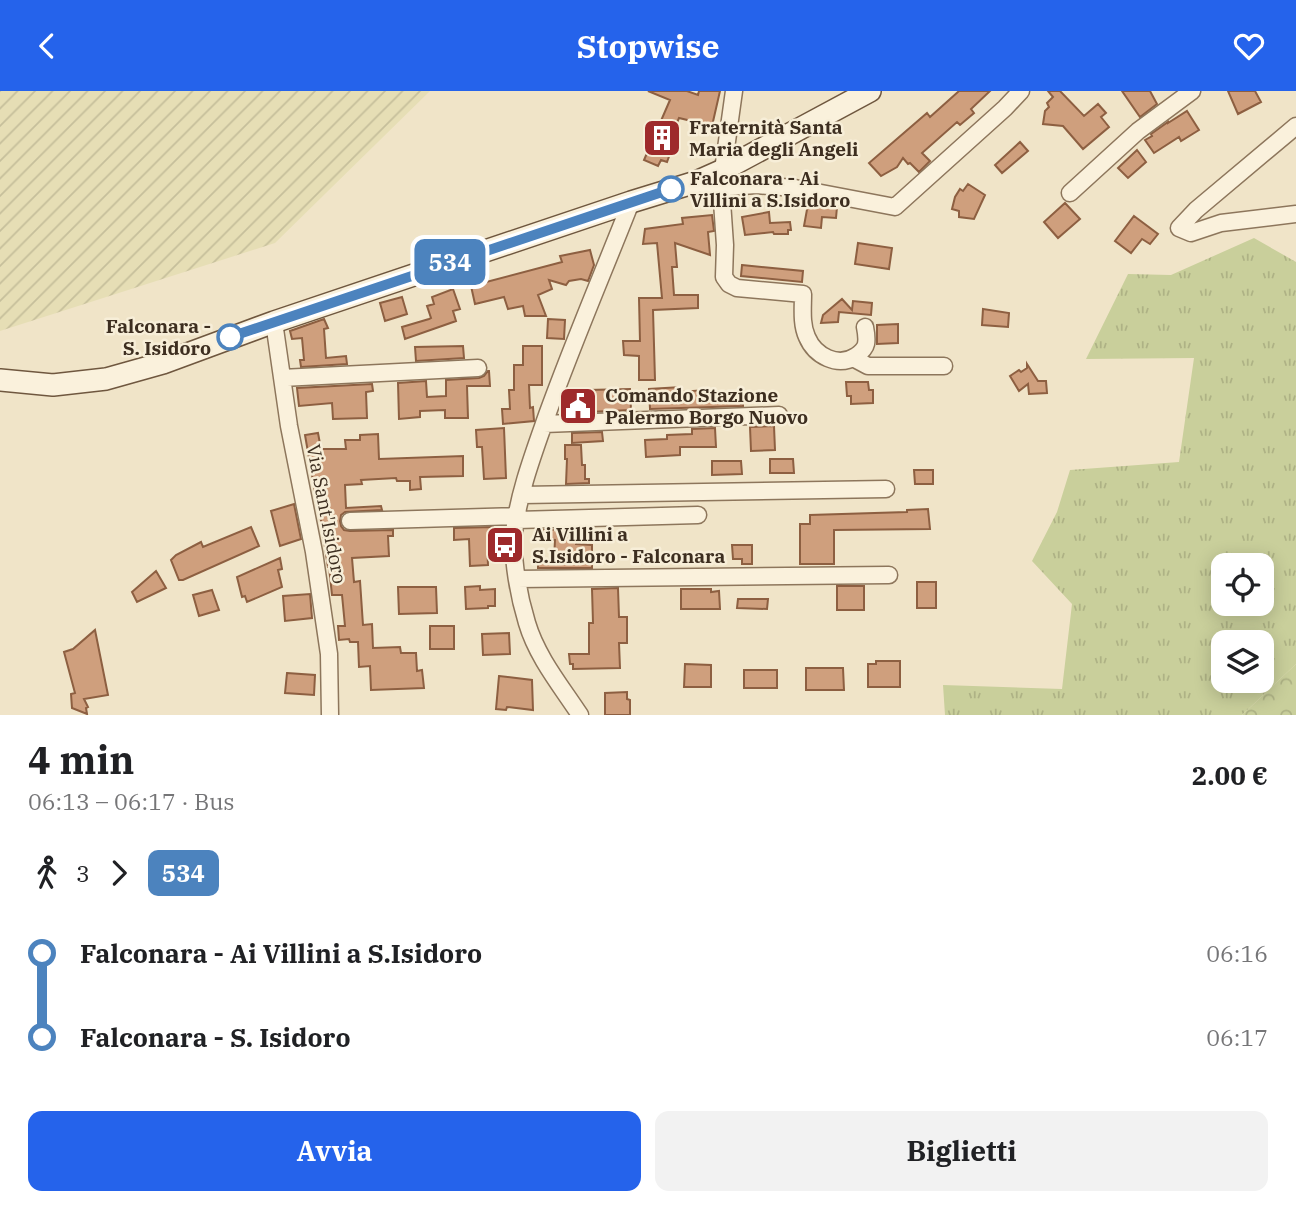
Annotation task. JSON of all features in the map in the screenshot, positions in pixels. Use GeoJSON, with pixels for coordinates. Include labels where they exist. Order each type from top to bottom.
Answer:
{"type":"FeatureCollection","features":[{"type":"Feature","properties":{"kind":"street"},"geometry":{"type":"LineString","coordinates":[[734,91],[722,179],[724,277],[729,284],[737,288],[803,294],[803,324],[807,338],[820,353],[836,361],[853,358],[862,351],[866,345],[865,327]]}},
{"type":"Feature","properties":{"kind":"street"},"geometry":{"type":"LineString","coordinates":[[722,179],[870,91]]}},
{"type":"Feature","properties":{"kind":"street"},"geometry":{"type":"LineString","coordinates":[[0,380],[53,385],[106,379],[163,363],[274,322],[696,182],[722,179],[795,188],[895,207],[1021,91]]}},
{"type":"Feature","properties":{"kind":"street"},"geometry":{"type":"LineString","coordinates":[[1070,193],[1138,131],[1192,91]]}},
{"type":"Feature","properties":{"kind":"street"},"geometry":{"type":"LineString","coordinates":[[1296,126],[1196,209],[1179,228],[1191,233],[1221,223],[1296,213]]}},
{"type":"Feature","properties":{"kind":"street"},"geometry":{"type":"LineString","coordinates":[[580,715],[538,651],[527,623],[517,579],[514,534],[522,495],[544,424],[631,202]]}},
{"type":"Feature","properties":{"kind":"street","name":"Via Sant'Isidoro"},"geometry":{"type":"LineString","coordinates":[[274,322],[289,426],[314,552],[329,654],[330,715]]}},
{"type":"Feature","properties":{"kind":"street"},"geometry":{"type":"LineString","coordinates":[[853,358],[868,366],[944,366]]}},
{"type":"Feature","properties":{"kind":"street"},"geometry":{"type":"LineString","coordinates":[[282,378],[478,368]]}},
{"type":"Feature","properties":{"kind":"street"},"geometry":{"type":"LineString","coordinates":[[544,424],[779,415]]}},
{"type":"Feature","properties":{"kind":"street"},"geometry":{"type":"LineString","coordinates":[[522,495],[886,489]]}},
{"type":"Feature","properties":{"kind":"street"},"geometry":{"type":"LineString","coordinates":[[350,521],[698,515]]}},
{"type":"Feature","properties":{"kind":"street"},"geometry":{"type":"LineString","coordinates":[[517,579],[889,575]]}},
{"type":"Feature","properties":{"kind":"shaded area"},"geometry":{"type":"Polygon","coordinates":[[[0,91],[430,91],[275,243],[0,331],[0,91]]]}},
{"type":"Feature","properties":{"kind":"green space"},"geometry":{"type":"Polygon","coordinates":[[[1254,238],[1296,262],[1296,664],[1274,685],[1274,630],[1211,630],[1211,693],[1265,693],[1242,715],[945,715],[943,685],[1062,689],[1072,604],[1032,561],[1057,512],[1070,470],[1179,462],[1194,358],[1086,359],[1128,274],[1171,275],[1254,238]]]}},
{"type":"Feature","properties":{"kind":"green space"},"geometry":{"type":"Polygon","coordinates":[[[1296,664],[1296,715],[1242,715],[1265,693],[1274,693],[1274,685],[1296,664]]]}},
{"type":"Feature","properties":{"kind":"building"},"geometry":{"type":"Polygon","coordinates":[[[648,91],[687,91],[698,95],[699,91],[720,91],[712,126],[679,118],[666,149],[671,151],[667,162],[661,160],[658,166],[644,160],[670,100],[648,91]]]}},
{"type":"Feature","properties":{"kind":"building"},"geometry":{"type":"Polygon","coordinates":[[[959,91],[990,91],[971,109],[974,113],[960,125],[957,122],[922,153],[930,161],[919,172],[903,158],[897,167],[881,176],[869,163],[927,113],[930,117],[959,91]]]}},
{"type":"Feature","properties":{"kind":"building"},"geometry":{"type":"Polygon","coordinates":[[[1048,91],[1060,91],[1084,116],[1098,104],[1106,113],[1101,117],[1109,127],[1083,149],[1063,126],[1043,124],[1045,111],[1049,107],[1047,103],[1053,97],[1048,91]]]}},
{"type":"Feature","properties":{"kind":"building"},"geometry":{"type":"Polygon","coordinates":[[[1122,91],[1150,91],[1157,104],[1140,117],[1122,91]]]}},
{"type":"Feature","properties":{"kind":"building"},"geometry":{"type":"Polygon","coordinates":[[[1228,91],[1255,91],[1261,102],[1238,114],[1228,91]]]}},
{"type":"Feature","properties":{"kind":"building"},"geometry":{"type":"Polygon","coordinates":[[[1187,111],[1199,130],[1181,141],[1179,137],[1154,153],[1145,140],[1187,111]]]}},
{"type":"Feature","properties":{"kind":"building"},"geometry":{"type":"Polygon","coordinates":[[[1020,142],[1028,151],[1002,173],[995,165],[1020,142]]]}},
{"type":"Feature","properties":{"kind":"building"},"geometry":{"type":"Polygon","coordinates":[[[1137,150],[1146,162],[1128,178],[1118,168],[1137,150]]]}},
{"type":"Feature","properties":{"kind":"building"},"geometry":{"type":"Polygon","coordinates":[[[968,184],[985,195],[974,219],[959,217],[959,211],[952,209],[960,189],[963,191],[968,184]]]}},
{"type":"Feature","properties":{"kind":"building"},"geometry":{"type":"Polygon","coordinates":[[[1065,203],[1080,219],[1058,238],[1044,222],[1065,203]]]}},
{"type":"Feature","properties":{"kind":"building"},"geometry":{"type":"Polygon","coordinates":[[[808,204],[837,207],[836,218],[822,217],[821,228],[804,226],[808,204]]]}},
{"type":"Feature","properties":{"kind":"building"},"geometry":{"type":"Polygon","coordinates":[[[769,212],[770,223],[790,222],[791,230],[788,230],[788,234],[773,232],[745,235],[742,217],[769,212]]]}},
{"type":"Feature","properties":{"kind":"building"},"geometry":{"type":"Polygon","coordinates":[[[712,215],[714,231],[708,232],[710,255],[675,243],[677,267],[672,267],[674,295],[698,295],[698,308],[653,310],[655,380],[639,380],[639,356],[624,355],[623,341],[640,341],[639,298],[662,298],[657,243],[643,244],[645,229],[683,224],[682,218],[712,215]]]}},
{"type":"Feature","properties":{"kind":"building"},"geometry":{"type":"Polygon","coordinates":[[[1134,216],[1158,234],[1150,244],[1142,239],[1131,253],[1115,241],[1134,216]]]}},
{"type":"Feature","properties":{"kind":"building"},"geometry":{"type":"Polygon","coordinates":[[[858,243],[892,248],[889,269],[855,264],[858,243]]]}},
{"type":"Feature","properties":{"kind":"building"},"geometry":{"type":"Polygon","coordinates":[[[590,250],[594,265],[588,281],[569,281],[566,285],[549,280],[552,289],[538,295],[546,316],[525,316],[523,306],[508,309],[504,297],[475,304],[471,286],[562,262],[560,256],[590,250]]]}},
{"type":"Feature","properties":{"kind":"building"},"geometry":{"type":"Polygon","coordinates":[[[742,265],[803,271],[802,282],[741,276],[742,265]]]}},
{"type":"Feature","properties":{"kind":"building"},"geometry":{"type":"Polygon","coordinates":[[[453,289],[460,309],[453,311],[456,321],[405,339],[402,327],[431,318],[427,306],[434,304],[432,297],[453,289]]]}},
{"type":"Feature","properties":{"kind":"building"},"geometry":{"type":"Polygon","coordinates":[[[402,297],[407,314],[385,321],[380,303],[402,297]]]}},
{"type":"Feature","properties":{"kind":"building"},"geometry":{"type":"Polygon","coordinates":[[[842,299],[852,310],[853,301],[872,303],[871,315],[839,312],[838,322],[821,323],[823,315],[842,299]]]}},
{"type":"Feature","properties":{"kind":"building"},"geometry":{"type":"Polygon","coordinates":[[[983,309],[1009,313],[1008,327],[982,325],[983,309]]]}},
{"type":"Feature","properties":{"kind":"building"},"geometry":{"type":"Polygon","coordinates":[[[324,319],[328,328],[324,329],[326,358],[346,356],[347,364],[301,367],[300,360],[304,360],[302,338],[292,339],[290,331],[324,319]]]}},
{"type":"Feature","properties":{"kind":"building"},"geometry":{"type":"Polygon","coordinates":[[[548,319],[565,320],[564,339],[547,338],[548,319]]]}},
{"type":"Feature","properties":{"kind":"building"},"geometry":{"type":"Polygon","coordinates":[[[898,324],[898,343],[877,344],[877,325],[898,324]]]}},
{"type":"Feature","properties":{"kind":"building"},"geometry":{"type":"Polygon","coordinates":[[[463,346],[464,358],[416,361],[415,347],[463,346]]]}},
{"type":"Feature","properties":{"kind":"building"},"geometry":{"type":"Polygon","coordinates":[[[523,346],[542,346],[542,385],[529,385],[530,408],[533,407],[534,421],[503,424],[502,409],[510,409],[509,390],[514,390],[514,365],[523,365],[523,346]]]}},
{"type":"Feature","properties":{"kind":"building"},"geometry":{"type":"Polygon","coordinates":[[[1027,364],[1038,381],[1046,381],[1047,393],[1029,394],[1028,384],[1019,391],[1010,376],[1027,368],[1027,364]]]}},
{"type":"Feature","properties":{"kind":"building"},"geometry":{"type":"Polygon","coordinates":[[[488,371],[490,386],[467,386],[468,418],[445,418],[445,410],[420,411],[420,417],[399,419],[398,383],[426,381],[427,397],[446,396],[446,380],[479,378],[488,371]]]}},
{"type":"Feature","properties":{"kind":"building"},"geometry":{"type":"Polygon","coordinates":[[[846,382],[868,382],[869,390],[873,390],[873,403],[851,404],[851,396],[847,396],[846,382]]]}},
{"type":"Feature","properties":{"kind":"building"},"geometry":{"type":"Polygon","coordinates":[[[372,384],[373,391],[366,392],[367,418],[333,419],[332,403],[299,406],[297,388],[372,384]]]}},
{"type":"Feature","properties":{"kind":"building"},"geometry":{"type":"Polygon","coordinates":[[[681,387],[681,392],[704,390],[704,400],[741,399],[743,406],[650,409],[649,389],[681,387]]]}},
{"type":"Feature","properties":{"kind":"building"},"geometry":{"type":"Polygon","coordinates":[[[630,389],[631,410],[589,412],[588,390],[630,389]]]}},
{"type":"Feature","properties":{"kind":"building"},"geometry":{"type":"Polygon","coordinates":[[[774,426],[775,450],[751,451],[750,427],[774,426]]]}},
{"type":"Feature","properties":{"kind":"building"},"geometry":{"type":"Polygon","coordinates":[[[504,428],[506,478],[484,479],[482,447],[477,447],[476,430],[504,428]]]}},
{"type":"Feature","properties":{"kind":"building"},"geometry":{"type":"Polygon","coordinates":[[[715,428],[716,447],[680,447],[680,455],[646,457],[645,440],[667,439],[667,435],[692,434],[692,429],[715,428]]]}},
{"type":"Feature","properties":{"kind":"building"},"geometry":{"type":"Polygon","coordinates":[[[602,432],[603,441],[572,443],[572,433],[602,432]]]}},
{"type":"Feature","properties":{"kind":"building"},"geometry":{"type":"Polygon","coordinates":[[[318,433],[321,449],[346,449],[345,440],[360,440],[360,435],[378,434],[379,459],[463,456],[463,476],[420,477],[421,489],[410,490],[410,481],[397,481],[396,478],[361,480],[362,484],[345,485],[346,508],[381,506],[382,510],[345,512],[340,521],[344,530],[393,530],[393,536],[388,536],[389,556],[352,558],[354,582],[360,581],[363,625],[372,624],[373,648],[400,647],[401,653],[416,653],[417,671],[422,670],[424,688],[371,690],[370,666],[359,667],[358,642],[339,640],[338,626],[345,626],[342,595],[332,595],[305,435],[318,433]]]}},
{"type":"Feature","properties":{"kind":"building"},"geometry":{"type":"Polygon","coordinates":[[[565,445],[581,445],[582,465],[585,465],[585,479],[589,479],[589,483],[566,484],[565,445]]]}},
{"type":"Feature","properties":{"kind":"building"},"geometry":{"type":"Polygon","coordinates":[[[770,459],[793,459],[794,473],[770,473],[770,459]]]}},
{"type":"Feature","properties":{"kind":"building"},"geometry":{"type":"Polygon","coordinates":[[[712,461],[741,461],[742,474],[712,475],[712,461]]]}},
{"type":"Feature","properties":{"kind":"building"},"geometry":{"type":"Polygon","coordinates":[[[914,470],[933,470],[933,484],[915,484],[914,470]]]}},
{"type":"Feature","properties":{"kind":"building"},"geometry":{"type":"Polygon","coordinates":[[[294,504],[301,539],[280,546],[271,511],[294,504]]]}},
{"type":"Feature","properties":{"kind":"building"},"geometry":{"type":"Polygon","coordinates":[[[928,509],[930,529],[834,530],[834,564],[800,564],[800,524],[810,524],[810,515],[928,509]]]}},
{"type":"Feature","properties":{"kind":"building"},"geometry":{"type":"Polygon","coordinates":[[[251,527],[259,546],[179,580],[171,560],[176,555],[201,542],[203,547],[251,527]]]}},
{"type":"Feature","properties":{"kind":"building"},"geometry":{"type":"Polygon","coordinates":[[[493,527],[493,539],[487,539],[488,565],[470,566],[469,539],[454,540],[454,528],[493,527]]]}},
{"type":"Feature","properties":{"kind":"building"},"geometry":{"type":"Polygon","coordinates":[[[575,529],[576,544],[592,545],[592,568],[538,568],[538,562],[554,559],[555,540],[543,539],[543,530],[575,529]]]}},
{"type":"Feature","properties":{"kind":"building"},"geometry":{"type":"Polygon","coordinates":[[[732,545],[752,545],[752,564],[742,564],[742,559],[733,559],[732,545]]]}},
{"type":"Feature","properties":{"kind":"building"},"geometry":{"type":"Polygon","coordinates":[[[280,558],[282,569],[278,570],[282,587],[247,602],[245,596],[242,597],[237,577],[280,558]]]}},
{"type":"Feature","properties":{"kind":"building"},"geometry":{"type":"Polygon","coordinates":[[[156,571],[166,588],[137,602],[132,592],[156,571]]]}},
{"type":"Feature","properties":{"kind":"building"},"geometry":{"type":"Polygon","coordinates":[[[917,582],[936,582],[936,608],[917,608],[917,582]]]}},
{"type":"Feature","properties":{"kind":"building"},"geometry":{"type":"Polygon","coordinates":[[[480,586],[480,590],[495,589],[495,606],[466,609],[465,587],[480,586]]]}},
{"type":"Feature","properties":{"kind":"building"},"geometry":{"type":"Polygon","coordinates":[[[837,586],[864,586],[864,610],[837,610],[837,586]]]}},
{"type":"Feature","properties":{"kind":"building"},"geometry":{"type":"Polygon","coordinates":[[[398,587],[436,587],[437,613],[399,614],[398,587]]]}},
{"type":"Feature","properties":{"kind":"building"},"geometry":{"type":"Polygon","coordinates":[[[618,588],[619,617],[627,617],[627,643],[619,643],[620,668],[573,669],[569,654],[589,654],[589,623],[593,623],[592,589],[618,588]]]}},
{"type":"Feature","properties":{"kind":"building"},"geometry":{"type":"Polygon","coordinates":[[[681,589],[719,591],[720,609],[681,609],[681,589]]]}},
{"type":"Feature","properties":{"kind":"building"},"geometry":{"type":"Polygon","coordinates":[[[212,590],[219,610],[199,616],[193,595],[212,590]]]}},
{"type":"Feature","properties":{"kind":"building"},"geometry":{"type":"Polygon","coordinates":[[[310,594],[312,618],[285,621],[283,596],[310,594]]]}},
{"type":"Feature","properties":{"kind":"building"},"geometry":{"type":"Polygon","coordinates":[[[738,599],[768,599],[767,609],[737,608],[738,599]]]}},
{"type":"Feature","properties":{"kind":"building"},"geometry":{"type":"Polygon","coordinates":[[[430,626],[454,626],[454,649],[430,649],[430,626]]]}},
{"type":"Feature","properties":{"kind":"building"},"geometry":{"type":"Polygon","coordinates":[[[95,630],[108,695],[84,699],[88,707],[87,714],[72,708],[71,694],[75,693],[64,652],[73,649],[95,630]]]}},
{"type":"Feature","properties":{"kind":"building"},"geometry":{"type":"Polygon","coordinates":[[[509,633],[510,654],[483,655],[482,634],[509,633]]]}},
{"type":"Feature","properties":{"kind":"building"},"geometry":{"type":"Polygon","coordinates":[[[876,661],[900,661],[900,687],[868,687],[868,664],[876,664],[876,661]]]}},
{"type":"Feature","properties":{"kind":"building"},"geometry":{"type":"Polygon","coordinates":[[[685,664],[711,665],[711,687],[684,687],[685,664]]]}},
{"type":"Feature","properties":{"kind":"building"},"geometry":{"type":"Polygon","coordinates":[[[806,668],[843,668],[844,690],[806,690],[806,668]]]}},
{"type":"Feature","properties":{"kind":"building"},"geometry":{"type":"Polygon","coordinates":[[[744,670],[777,670],[777,688],[744,688],[744,670]]]}},
{"type":"Feature","properties":{"kind":"building"},"geometry":{"type":"Polygon","coordinates":[[[287,673],[315,675],[314,695],[285,693],[287,673]]]}},
{"type":"Feature","properties":{"kind":"building"},"geometry":{"type":"Polygon","coordinates":[[[499,676],[532,680],[533,710],[507,707],[506,710],[496,709],[499,676]]]}},
{"type":"Feature","properties":{"kind":"building"},"geometry":{"type":"Polygon","coordinates":[[[627,692],[630,715],[605,715],[605,693],[627,692]]]}},
{"type":"Feature","properties":{"kind":"bus line","name":"534"},"geometry":{"type":"LineString","coordinates":[[230,337],[671,189]]}},
{"type":"Feature","properties":{"kind":"place","name":"Fraternità Santa Maria degli Angeli"},"geometry":{"type":"Point","coordinates":[662,138]}},
{"type":"Feature","properties":{"kind":"place","name":"Falconara - Ai Villini a S.Isidoro"},"geometry":{"type":"Point","coordinates":[671,189]}},
{"type":"Feature","properties":{"kind":"place","name":"Falconara - S. Isidoro"},"geometry":{"type":"Point","coordinates":[230,337]}},
{"type":"Feature","properties":{"kind":"place","name":"Comando Stazione Palermo Borgo Nuovo"},"geometry":{"type":"Point","coordinates":[578,406]}},
{"type":"Feature","properties":{"kind":"place","name":"Ai Villini a S.Isidoro - Falconara"},"geometry":{"type":"Point","coordinates":[505,545]}}]}
